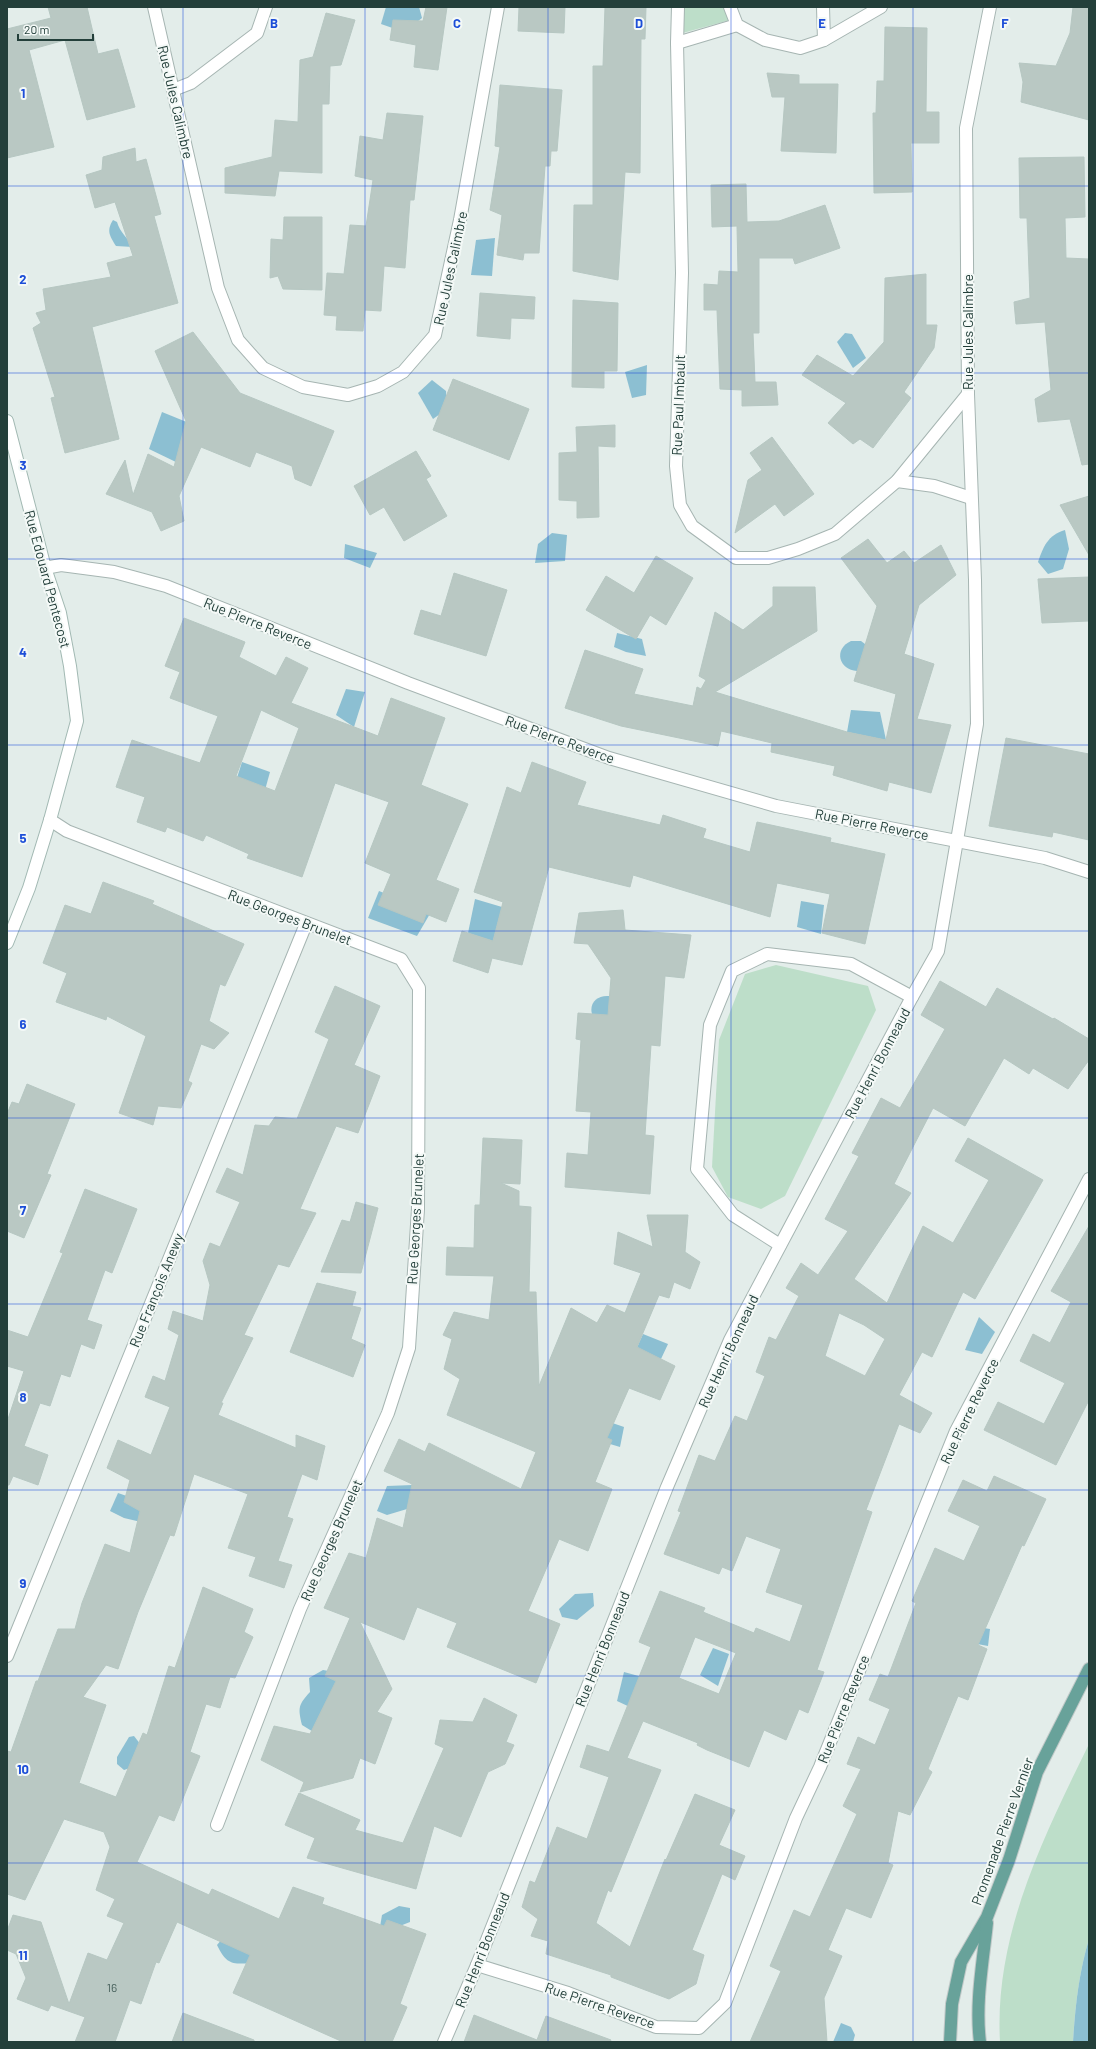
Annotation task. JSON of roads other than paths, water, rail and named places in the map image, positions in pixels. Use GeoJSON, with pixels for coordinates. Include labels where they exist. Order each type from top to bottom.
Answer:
{"type":"FeatureCollection","features":[{"type":"Feature","properties":{"kind":"main road","name":"Promenade Pierre Vernier"},"geometry":{"type":"LineString","coordinates":[[950,2042],[949,2034],[952,2004],[961,1962],[987,1917],[1009,1860],[1037,1772],[1089,1668]]}},
{"type":"Feature","properties":{"kind":"main road","name":"Promenade Pierre Vernier"},"geometry":{"type":"LineString","coordinates":[[980,2042],[978,2030],[980,1989],[987,1917]]}},
{"type":"Feature","properties":{"kind":"street","name":"Rue Jules Calimbre"},"geometry":{"type":"LineString","coordinates":[[154,7],[218,288],[238,340],[262,368],[304,387],[348,395],[378,386],[403,372],[435,335],[460,220],[498,7]]}},
{"type":"Feature","properties":{"kind":"street"},"geometry":{"type":"LineString","coordinates":[[173,90],[191,83],[258,33],[266,7]]}},
{"type":"Feature","properties":{"kind":"street","name":"Rue Paul Imbault"},"geometry":{"type":"LineString","coordinates":[[678,7],[677,42],[682,273],[676,466],[680,505],[692,526],[736,558],[768,558],[798,549],[835,534],[897,481],[968,394]]}},
{"type":"Feature","properties":{"kind":"street"},"geometry":{"type":"LineString","coordinates":[[730,7],[737,25],[765,40],[800,48],[824,40],[881,7]]}},
{"type":"Feature","properties":{"kind":"street"},"geometry":{"type":"LineString","coordinates":[[823,7],[824,40]]}},
{"type":"Feature","properties":{"kind":"street","name":"Rue Jules Calimbre"},"geometry":{"type":"LineString","coordinates":[[977,659],[968,394],[966,128],[990,7]]}},
{"type":"Feature","properties":{"kind":"street"},"geometry":{"type":"LineString","coordinates":[[677,42],[737,25]]}},
{"type":"Feature","properties":{"kind":"street","name":"Rue Edouard Pentecost"},"geometry":{"type":"LineString","coordinates":[[7,421],[45,568],[60,613],[70,666],[77,720],[50,820],[29,888],[7,943]]}},
{"type":"Feature","properties":{"kind":"street"},"geometry":{"type":"LineString","coordinates":[[897,481],[934,486],[971,498]]}},
{"type":"Feature","properties":{"kind":"street","name":"Rue Pierre Reverce"},"geometry":{"type":"LineString","coordinates":[[45,568],[62,565],[114,572],[166,586],[408,683],[608,758],[776,806],[959,840],[1045,858],[1089,872]]}},
{"type":"Feature","properties":{"kind":"street","name":"Rue Henri Bonneaud"},"geometry":{"type":"LineString","coordinates":[[444,2042],[477,1965],[667,1487],[730,1340],[912,997],[938,951],[959,840],[977,724],[977,659]]}},
{"type":"Feature","properties":{"kind":"street","name":"Rue Georges Brunelet"},"geometry":{"type":"LineString","coordinates":[[50,820],[67,831],[306,924],[401,959],[419,988],[418,1209],[409,1348],[388,1413],[300,1609],[216,1825]]}},
{"type":"Feature","properties":{"kind":"street","name":"Rue François Anewy"},"geometry":{"type":"LineString","coordinates":[[7,1656],[306,924]]}},
{"type":"Feature","properties":{"kind":"street"},"geometry":{"type":"LineString","coordinates":[[780,1245],[733,1215],[697,1169],[710,1025],[732,971],[767,954],[851,964],[912,997]]}},
{"type":"Feature","properties":{"kind":"street","name":"Rue Pierre Reverce"},"geometry":{"type":"LineString","coordinates":[[477,1965],[568,1993],[656,2027],[699,2028],[725,2002],[796,1818],[820,1767],[956,1431],[1089,1179]]}},
{"type":"Feature","properties":{"kind":"water"},"geometry":{"type":"Polygon","coordinates":[[[386,7],[419,7],[422,18],[404,32],[381,24],[386,7]]]}},
{"type":"Feature","properties":{"kind":"water"},"geometry":{"type":"Polygon","coordinates":[[[113,220],[117,222],[120,229],[133,247],[116,246],[109,230],[113,220]]]}},
{"type":"Feature","properties":{"kind":"water"},"geometry":{"type":"Polygon","coordinates":[[[495,238],[492,276],[471,275],[476,240],[495,238]]]}},
{"type":"Feature","properties":{"kind":"water"},"geometry":{"type":"Polygon","coordinates":[[[845,333],[852,334],[866,358],[853,368],[837,342],[845,333]]]}},
{"type":"Feature","properties":{"kind":"water"},"geometry":{"type":"Polygon","coordinates":[[[647,365],[646,395],[632,398],[625,372],[647,365]]]}},
{"type":"Feature","properties":{"kind":"water"},"geometry":{"type":"Polygon","coordinates":[[[432,380],[446,391],[447,409],[433,419],[418,393],[432,380]]]}},
{"type":"Feature","properties":{"kind":"water"},"geometry":{"type":"Polygon","coordinates":[[[162,412],[194,425],[180,464],[149,449],[162,412]]]}},
{"type":"Feature","properties":{"kind":"water"},"geometry":{"type":"Polygon","coordinates":[[[1065,530],[1069,549],[1063,569],[1048,574],[1038,562],[1044,547],[1050,538],[1065,530]]]}},
{"type":"Feature","properties":{"kind":"water"},"geometry":{"type":"Polygon","coordinates":[[[552,533],[567,535],[565,561],[535,563],[538,544],[552,533]]]}},
{"type":"Feature","properties":{"kind":"water"},"geometry":{"type":"Polygon","coordinates":[[[345,544],[377,553],[370,568],[344,558],[345,544]]]}},
{"type":"Feature","properties":{"kind":"water"},"geometry":{"type":"Polygon","coordinates":[[[617,633],[642,639],[646,656],[626,652],[614,647],[617,633]]]}},
{"type":"Feature","properties":{"kind":"water"},"geometry":{"type":"Polygon","coordinates":[[[851,641],[861,641],[869,647],[857,671],[846,667],[840,659],[842,649],[851,641]]]}},
{"type":"Feature","properties":{"kind":"water"},"geometry":{"type":"Polygon","coordinates":[[[346,689],[365,692],[354,727],[336,715],[346,689]]]}},
{"type":"Feature","properties":{"kind":"water"},"geometry":{"type":"Polygon","coordinates":[[[851,710],[880,712],[886,740],[847,732],[851,710]]]}},
{"type":"Feature","properties":{"kind":"water"},"geometry":{"type":"Polygon","coordinates":[[[242,762],[270,772],[265,790],[236,781],[242,762]]]}},
{"type":"Feature","properties":{"kind":"water"},"geometry":{"type":"Polygon","coordinates":[[[379,891],[431,912],[417,936],[368,918],[379,891]]]}},
{"type":"Feature","properties":{"kind":"water"},"geometry":{"type":"Polygon","coordinates":[[[475,899],[502,907],[493,941],[468,933],[475,899]]]}},
{"type":"Feature","properties":{"kind":"water"},"geometry":{"type":"Polygon","coordinates":[[[801,901],[824,905],[821,934],[797,927],[801,901]]]}},
{"type":"Feature","properties":{"kind":"water"},"geometry":{"type":"Polygon","coordinates":[[[609,996],[612,998],[614,1019],[592,1014],[591,1010],[595,1000],[601,997],[609,996]]]}},
{"type":"Feature","properties":{"kind":"water"},"geometry":{"type":"Polygon","coordinates":[[[979,1317],[995,1332],[982,1354],[965,1350],[979,1317]]]}},
{"type":"Feature","properties":{"kind":"water"},"geometry":{"type":"Polygon","coordinates":[[[643,1334],[668,1344],[661,1359],[635,1352],[643,1334]]]}},
{"type":"Feature","properties":{"kind":"water"},"geometry":{"type":"Polygon","coordinates":[[[598,1418],[624,1427],[620,1447],[590,1438],[598,1418]]]}},
{"type":"Feature","properties":{"kind":"water"},"geometry":{"type":"Polygon","coordinates":[[[413,1485],[407,1509],[387,1515],[377,1511],[387,1486],[413,1485]]]}},
{"type":"Feature","properties":{"kind":"water"},"geometry":{"type":"Polygon","coordinates":[[[118,1493],[147,1503],[141,1522],[124,1518],[110,1511],[118,1493]]]}},
{"type":"Feature","properties":{"kind":"water"},"geometry":{"type":"Polygon","coordinates":[[[593,1593],[594,1606],[577,1620],[562,1617],[559,1609],[575,1594],[593,1593]]]}},
{"type":"Feature","properties":{"kind":"water"},"geometry":{"type":"Polygon","coordinates":[[[958,1624],[990,1629],[988,1646],[956,1640],[958,1624]]]}},
{"type":"Feature","properties":{"kind":"water"},"geometry":{"type":"Polygon","coordinates":[[[713,1648],[729,1654],[718,1686],[700,1675],[713,1648]]]}},
{"type":"Feature","properties":{"kind":"water"},"geometry":{"type":"Polygon","coordinates":[[[323,1670],[340,1673],[315,1733],[302,1725],[300,1707],[303,1700],[310,1692],[309,1678],[323,1670]]]}},
{"type":"Feature","properties":{"kind":"water"},"geometry":{"type":"Polygon","coordinates":[[[624,1672],[646,1678],[632,1708],[617,1701],[624,1672]]]}},
{"type":"Feature","properties":{"kind":"water"},"geometry":{"type":"Polygon","coordinates":[[[134,1736],[141,1745],[133,1767],[124,1770],[117,1764],[117,1757],[129,1737],[134,1736]]]}},
{"type":"Feature","properties":{"kind":"water"},"geometry":{"type":"Polygon","coordinates":[[[399,1906],[410,1908],[410,1922],[387,1931],[380,1927],[382,1915],[399,1906]]]}},
{"type":"Feature","properties":{"kind":"water"},"geometry":{"type":"Polygon","coordinates":[[[228,1932],[254,1950],[255,1963],[241,1964],[232,1962],[224,1957],[217,1945],[228,1932]]]}},
{"type":"Feature","properties":{"kind":"water"},"geometry":{"type":"Polygon","coordinates":[[[1089,1939],[1089,2042],[1073,2042],[1078,1990],[1089,1939]]]}},
{"type":"Feature","properties":{"kind":"water"},"geometry":{"type":"Polygon","coordinates":[[[841,2023],[851,2027],[855,2035],[853,2042],[833,2042],[841,2023]]]}}]}
